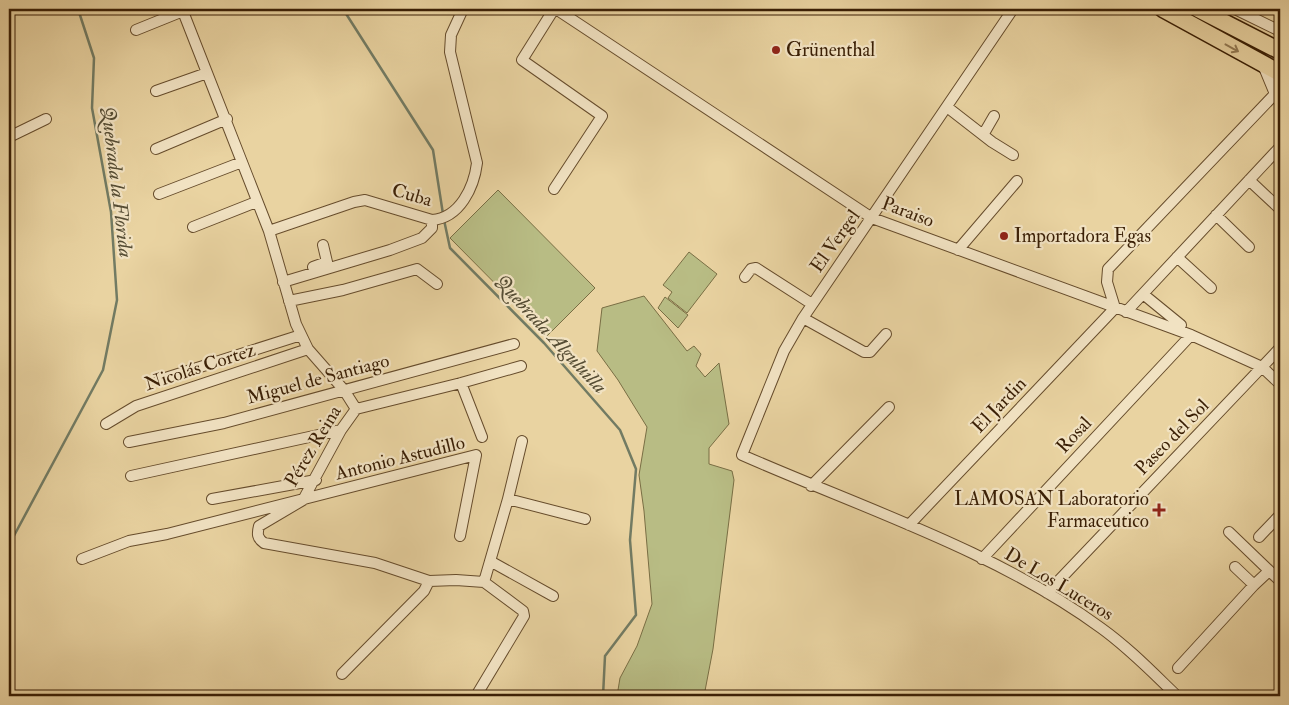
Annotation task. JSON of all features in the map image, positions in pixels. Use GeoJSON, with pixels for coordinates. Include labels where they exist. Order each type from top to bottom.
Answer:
{"type":"FeatureCollection","features":[{"type":"Feature","properties":{"kind":"main road"},"geometry":{"type":"LineString","coordinates":[[1162,9],[1280,73]]}},
{"type":"Feature","properties":{"kind":"main road"},"geometry":{"type":"LineString","coordinates":[[1198,9],[1280,51]]}},
{"type":"Feature","properties":{"kind":"street","name":"Cuba"},"geometry":{"type":"LineString","coordinates":[[269,231],[365,200],[432,220],[439,220],[455,209],[467,195],[475,179],[477,163],[450,52],[451,35],[463,9]]}},
{"type":"Feature","properties":{"kind":"street"},"geometry":{"type":"LineString","coordinates":[[554,189],[602,116],[522,60],[555,9]]}},
{"type":"Feature","properties":{"kind":"street","name":"Paraiso"},"geometry":{"type":"LineString","coordinates":[[555,9],[872,218],[1191,335],[1262,367],[1280,384]]}},
{"type":"Feature","properties":{"kind":"street","name":"El Vergel"},"geometry":{"type":"LineString","coordinates":[[742,455],[784,351],[803,318],[1014,9]]}},
{"type":"Feature","properties":{"kind":"street"},"geometry":{"type":"LineString","coordinates":[[1235,9],[1280,32]]}},
{"type":"Feature","properties":{"kind":"street"},"geometry":{"type":"LineString","coordinates":[[136,30],[182,10]]}},
{"type":"Feature","properties":{"kind":"street","name":"Pérez Reina"},"geometry":{"type":"LineString","coordinates":[[182,10],[206,73],[227,119],[256,202],[269,231],[282,280],[308,349],[344,390],[356,409],[341,430],[316,480],[303,500],[259,526],[257,534],[259,539],[264,543],[376,563],[429,581],[484,582]]}},
{"type":"Feature","properties":{"kind":"street"},"geometry":{"type":"LineString","coordinates":[[1116,308],[1107,282],[1108,269],[1277,94],[1263,65]]}},
{"type":"Feature","properties":{"kind":"street"},"geometry":{"type":"LineString","coordinates":[[156,91],[206,73]]}},
{"type":"Feature","properties":{"kind":"street"},"geometry":{"type":"LineString","coordinates":[[947,107],[1013,155]]}},
{"type":"Feature","properties":{"kind":"street"},"geometry":{"type":"LineString","coordinates":[[983,135],[994,116]]}},
{"type":"Feature","properties":{"kind":"street"},"geometry":{"type":"LineString","coordinates":[[9,137],[46,119]]}},
{"type":"Feature","properties":{"kind":"street"},"geometry":{"type":"LineString","coordinates":[[156,149],[227,119]]}},
{"type":"Feature","properties":{"kind":"street"},"geometry":{"type":"LineString","coordinates":[[1126,312],[1280,147]]}},
{"type":"Feature","properties":{"kind":"street"},"geometry":{"type":"LineString","coordinates":[[159,194],[242,162]]}},
{"type":"Feature","properties":{"kind":"street"},"geometry":{"type":"LineString","coordinates":[[1249,180],[1280,209]]}},
{"type":"Feature","properties":{"kind":"street"},"geometry":{"type":"LineString","coordinates":[[958,250],[1016,181]]}},
{"type":"Feature","properties":{"kind":"street"},"geometry":{"type":"LineString","coordinates":[[193,227],[256,202]]}},
{"type":"Feature","properties":{"kind":"street"},"geometry":{"type":"LineString","coordinates":[[1216,216],[1249,247]]}},
{"type":"Feature","properties":{"kind":"street"},"geometry":{"type":"LineString","coordinates":[[282,280],[356,261],[422,238],[432,228],[432,220]]}},
{"type":"Feature","properties":{"kind":"street"},"geometry":{"type":"LineString","coordinates":[[282,280],[326,262],[323,245]]}},
{"type":"Feature","properties":{"kind":"street"},"geometry":{"type":"LineString","coordinates":[[1177,257],[1211,288]]}},
{"type":"Feature","properties":{"kind":"street"},"geometry":{"type":"LineString","coordinates":[[745,277],[751,269],[756,268],[812,304]]}},
{"type":"Feature","properties":{"kind":"street"},"geometry":{"type":"LineString","coordinates":[[289,301],[342,290],[417,269],[437,284]]}},
{"type":"Feature","properties":{"kind":"street"},"geometry":{"type":"LineString","coordinates":[[1143,294],[1181,325]]}},
{"type":"Feature","properties":{"kind":"street","name":"El Jardin"},"geometry":{"type":"LineString","coordinates":[[909,525],[1116,308]]}},
{"type":"Feature","properties":{"kind":"street"},"geometry":{"type":"LineString","coordinates":[[803,318],[864,352],[870,352],[886,334]]}},
{"type":"Feature","properties":{"kind":"street"},"geometry":{"type":"LineString","coordinates":[[159,380],[302,335]]}},
{"type":"Feature","properties":{"kind":"street","name":"Rosal"},"geometry":{"type":"LineString","coordinates":[[982,559],[1191,335]]}},
{"type":"Feature","properties":{"kind":"street","name":"Miguel de Santiago"},"geometry":{"type":"LineString","coordinates":[[129,442],[224,423],[514,344]]}},
{"type":"Feature","properties":{"kind":"street","name":"Paseo del Sol"},"geometry":{"type":"LineString","coordinates":[[1047,593],[1280,348]]}},
{"type":"Feature","properties":{"kind":"street","name":"Nicolás Cortez"},"geometry":{"type":"LineString","coordinates":[[106,424],[136,406],[308,349]]}},
{"type":"Feature","properties":{"kind":"street"},"geometry":{"type":"LineString","coordinates":[[356,409],[461,384],[521,366]]}},
{"type":"Feature","properties":{"kind":"street"},"geometry":{"type":"LineString","coordinates":[[461,384],[482,437]]}},
{"type":"Feature","properties":{"kind":"street"},"geometry":{"type":"LineString","coordinates":[[811,486],[889,407]]}},
{"type":"Feature","properties":{"kind":"street"},"geometry":{"type":"LineString","coordinates":[[132,476],[341,430]]}},
{"type":"Feature","properties":{"kind":"street"},"geometry":{"type":"LineString","coordinates":[[476,696],[524,616],[523,611],[484,582],[508,500],[522,441]]}},
{"type":"Feature","properties":{"kind":"street","name":"Antonio Astudillo"},"geometry":{"type":"LineString","coordinates":[[82,559],[129,541],[303,500],[476,455],[460,536]]}},
{"type":"Feature","properties":{"kind":"street","name":"De Los Luceros"},"geometry":{"type":"LineString","coordinates":[[742,455],[811,486],[909,525],[982,559],[1047,593],[1101,627],[1178,696]]}},
{"type":"Feature","properties":{"kind":"street"},"geometry":{"type":"LineString","coordinates":[[212,499],[316,480]]}},
{"type":"Feature","properties":{"kind":"street"},"geometry":{"type":"LineString","coordinates":[[508,500],[585,519]]}},
{"type":"Feature","properties":{"kind":"street"},"geometry":{"type":"LineString","coordinates":[[1259,537],[1280,515]]}},
{"type":"Feature","properties":{"kind":"street"},"geometry":{"type":"LineString","coordinates":[[1229,532],[1280,581]]}},
{"type":"Feature","properties":{"kind":"street"},"geometry":{"type":"LineString","coordinates":[[490,561],[553,596]]}},
{"type":"Feature","properties":{"kind":"street"},"geometry":{"type":"LineString","coordinates":[[1235,567],[1254,585]]}},
{"type":"Feature","properties":{"kind":"street"},"geometry":{"type":"LineString","coordinates":[[1178,668],[1269,570]]}},
{"type":"Feature","properties":{"kind":"street"},"geometry":{"type":"LineString","coordinates":[[342,674],[424,591],[429,581]]}},
{"type":"Feature","properties":{"kind":"green space"},"geometry":{"type":"Polygon","coordinates":[[[498,190],[595,288],[547,336],[450,238],[498,190]]]}},
{"type":"Feature","properties":{"kind":"green space"},"geometry":{"type":"Polygon","coordinates":[[[689,252],[717,274],[687,313],[668,298],[672,292],[663,285],[689,252]]]}},
{"type":"Feature","properties":{"kind":"green space"},"geometry":{"type":"Polygon","coordinates":[[[644,296],[687,351],[694,346],[701,354],[696,366],[705,377],[719,363],[729,424],[709,448],[709,464],[732,471],[734,480],[713,649],[704,696],[617,696],[620,678],[637,646],[652,604],[639,475],[647,427],[618,380],[597,351],[602,308],[644,296]]]}},
{"type":"Feature","properties":{"kind":"green space"},"geometry":{"type":"Polygon","coordinates":[[[665,297],[688,315],[678,328],[658,308],[665,297]]]}},
{"type":"Feature","properties":{"kind":"waterway","name":"Quebrada la Florida"},"geometry":{"type":"LineString","coordinates":[[9,545],[103,370],[117,300],[111,212],[92,108],[94,58],[78,9]]}},
{"type":"Feature","properties":{"kind":"waterway","name":"Quebrada Alguluilla"},"geometry":{"type":"LineString","coordinates":[[343,9],[433,150],[443,214]]}},
{"type":"Feature","properties":{"kind":"waterway","name":"Quebrada Alguluilla"},"geometry":{"type":"LineString","coordinates":[[444,220],[450,248],[544,343],[620,430],[636,469],[630,540],[636,615],[605,656],[603,696]]}},
{"type":"Feature","properties":{"kind":"place","name":"Grünenthal"},"geometry":{"type":"Point","coordinates":[776,50]}},
{"type":"Feature","properties":{"kind":"place","name":"Importadora Egas"},"geometry":{"type":"Point","coordinates":[1004,236]}},
{"type":"Feature","properties":{"kind":"place","name":"LAMOSAN Laboratorio Farmaceutico"},"geometry":{"type":"Point","coordinates":[1159,510]}}]}
